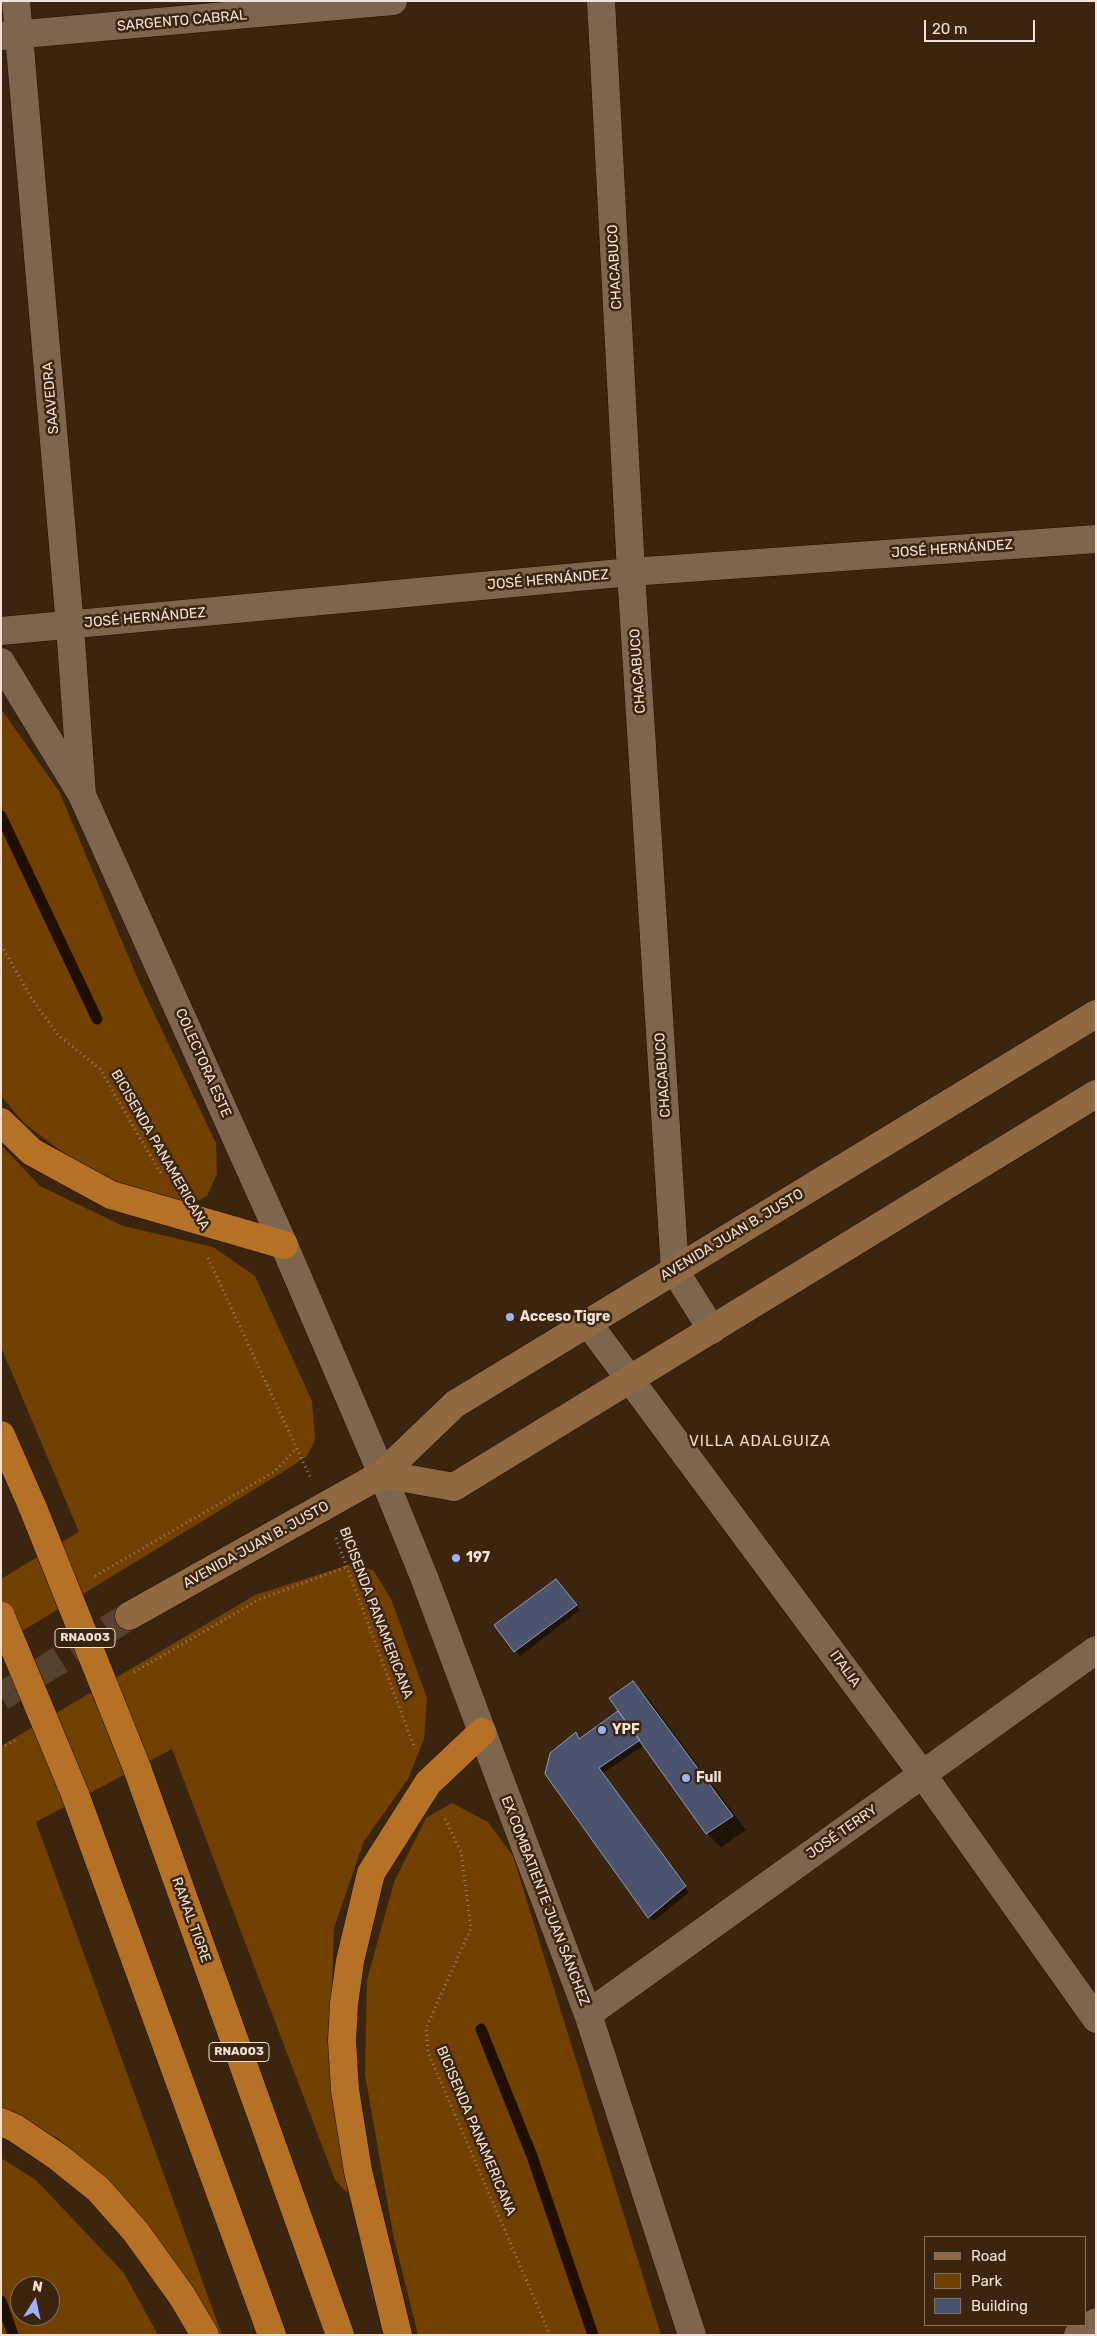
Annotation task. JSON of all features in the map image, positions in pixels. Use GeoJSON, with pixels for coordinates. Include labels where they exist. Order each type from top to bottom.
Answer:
{"type":"FeatureCollection","features":[{"type":"Feature","properties":{"kind":"highway"},"geometry":{"type":"LineString","coordinates":[[1,1122],[32,1152],[110,1195],[189,1216],[284,1245]]}},
{"type":"Feature","properties":{"kind":"highway","name":"RAMAL TIGRE"},"geometry":{"type":"LineString","coordinates":[[1,1435],[137,1768],[340,2335]]}},
{"type":"Feature","properties":{"kind":"highway"},"geometry":{"type":"LineString","coordinates":[[1,1616],[74,1794],[272,2335]]}},
{"type":"Feature","properties":{"kind":"highway"},"geometry":{"type":"LineString","coordinates":[[398,2335],[358,2171],[345,2090],[342,2041],[344,2004],[350,1961],[372,1873],[428,1783],[482,1732]]}},
{"type":"Feature","properties":{"kind":"highway"},"geometry":{"type":"LineString","coordinates":[[1,2122],[15,2128],[58,2156],[98,2188],[136,2232],[182,2296],[205,2335]]}},
{"type":"Feature","properties":{"kind":"main road","name":"AVENIDA JUAN B. JUSTO"},"geometry":{"type":"LineString","coordinates":[[129,1616],[382,1474],[455,1404],[1096,1014]]}},
{"type":"Feature","properties":{"kind":"main road"},"geometry":{"type":"LineString","coordinates":[[382,1474],[454,1487],[1096,1094]]}},
{"type":"Feature","properties":{"kind":"street","name":"SAAVEDRA"},"geometry":{"type":"LineString","coordinates":[[16,1],[10,36],[70,626],[82,794]]}},
{"type":"Feature","properties":{"kind":"street","name":"SARGENTO CABRAL"},"geometry":{"type":"LineString","coordinates":[[10,36],[393,1]]}},
{"type":"Feature","properties":{"kind":"street","name":"CHACABUCO"},"geometry":{"type":"LineString","coordinates":[[601,1],[631,572],[675,1271],[712,1330]]}},
{"type":"Feature","properties":{"kind":"street","name":"JOSÉ HERNÁNDEZ"},"geometry":{"type":"LineString","coordinates":[[1,631],[631,572],[1096,539]]}},
{"type":"Feature","properties":{"kind":"street","name":"COLECTORA ESTE"},"geometry":{"type":"LineString","coordinates":[[1,662],[82,794],[284,1245],[382,1474]]}},
{"type":"Feature","properties":{"kind":"street","name":"ITALIA"},"geometry":{"type":"LineString","coordinates":[[588,1322],[923,1775],[1096,2019]]}},
{"type":"Feature","properties":{"kind":"street","name":"EX COMBATIENTE JUAN SÁNCHEZ"},"geometry":{"type":"LineString","coordinates":[[382,1474],[418,1562],[588,2014],[692,2335]]}},
{"type":"Feature","properties":{"kind":"street","name":"JOSÉ TERRY"},"geometry":{"type":"LineString","coordinates":[[588,2014],[1096,1650]]}},
{"type":"Feature","properties":{"kind":"street"},"geometry":{"type":"LineString","coordinates":[[1078,2335],[1096,2322]]}},
{"type":"Feature","properties":{"kind":"path","name":"BICISENDA PANAMERICANA"},"geometry":{"type":"LineString","coordinates":[[1,945],[32,999],[58,1035],[100,1069],[161,1175]]}},
{"type":"Feature","properties":{"kind":"path","name":"BICISENDA PANAMERICANA"},"geometry":{"type":"LineString","coordinates":[[189,1216],[324,1507],[428,1783],[461,1852],[471,1928],[426,2028],[428,2052],[550,2335]]}},
{"type":"Feature","properties":{"kind":"path"},"geometry":{"type":"LineString","coordinates":[[87,1581],[274,1472],[296,1449]]}},
{"type":"Feature","properties":{"kind":"path"},"geometry":{"type":"LineString","coordinates":[[131,1674],[260,1599],[346,1567]]}},
{"type":"Feature","properties":{"kind":"path"},"geometry":{"type":"LineString","coordinates":[[1,1748],[18,1738]]}},
{"type":"Feature","properties":{"kind":"green space"},"geometry":{"type":"Polygon","coordinates":[[[1,709],[59,791],[140,984],[216,1143],[217,1174],[207,1196],[194,1203],[165,1198],[89,1172],[24,1123],[1,1096],[1,709]]]}},
{"type":"Feature","properties":{"kind":"green space"},"geometry":{"type":"Polygon","coordinates":[[[1,1145],[40,1186],[123,1226],[213,1247],[255,1276],[312,1401],[315,1440],[307,1456],[286,1470],[1,1644],[1,1579],[79,1532],[1,1347],[1,1145]]]}},
{"type":"Feature","properties":{"kind":"green space"},"geometry":{"type":"Polygon","coordinates":[[[355,1563],[374,1571],[391,1599],[427,1698],[424,1739],[408,1779],[364,1841],[334,1928],[329,2067],[348,2180],[347,2193],[335,2180],[172,1749],[36,1822],[222,2335],[212,2335],[120,2203],[59,2139],[1,2107],[1,1746],[255,1595],[355,1563]]]}},
{"type":"Feature","properties":{"kind":"green space"},"geometry":{"type":"Polygon","coordinates":[[[452,1803],[488,1822],[513,1856],[661,2335],[418,2335],[393,2234],[365,2075],[367,1980],[394,1882],[426,1818],[452,1803]]]}},
{"type":"Feature","properties":{"kind":"green space"},"geometry":{"type":"Polygon","coordinates":[[[1,2158],[36,2180],[124,2273],[158,2335],[1,2335],[1,2158]]]}},
{"type":"Feature","properties":{"kind":"building"},"geometry":{"type":"Polygon","coordinates":[[[556,1579],[577,1605],[514,1652],[494,1625],[556,1579]]]}},
{"type":"Feature","properties":{"kind":"building","name":"Full"},"geometry":{"type":"Polygon","coordinates":[[[633,1681],[733,1816],[706,1834],[609,1698],[633,1681]]]}},
{"type":"Feature","properties":{"kind":"building"},"geometry":{"type":"Polygon","coordinates":[[[618,1711],[640,1740],[599,1768],[686,1886],[648,1918],[545,1774],[550,1753],[576,1732],[579,1739],[618,1711]]]}},
{"type":"Feature","properties":{"kind":"waterway"},"geometry":{"type":"LineString","coordinates":[[1,816],[97,1019]]}},
{"type":"Feature","properties":{"kind":"waterway"},"geometry":{"type":"LineString","coordinates":[[481,2029],[532,2156],[593,2335]]}},
{"type":"Feature","properties":{"kind":"waterway"},"geometry":{"type":"LineString","coordinates":[[1,2301],[13,2335]]}},
{"type":"Feature","properties":{"kind":"tunnel"},"geometry":{"type":"LineString","coordinates":[[1,1697],[129,1616]]}},
{"type":"Feature","properties":{"kind":"place","name":"Acceso Tigre"},"geometry":{"type":"Point","coordinates":[510,1317]}},
{"type":"Feature","properties":{"kind":"place","name":"197"},"geometry":{"type":"Point","coordinates":[456,1558]}},
{"type":"Feature","properties":{"kind":"place","name":"YPF"},"geometry":{"type":"Point","coordinates":[602,1730]}},
{"type":"Feature","properties":{"kind":"place","name":"Full"},"geometry":{"type":"Point","coordinates":[686,1778]}},
{"type":"Feature","properties":{"kind":"district","name":"VILLA ADALGUIZA"},"geometry":{"type":"Point","coordinates":[760,1442]}}]}
